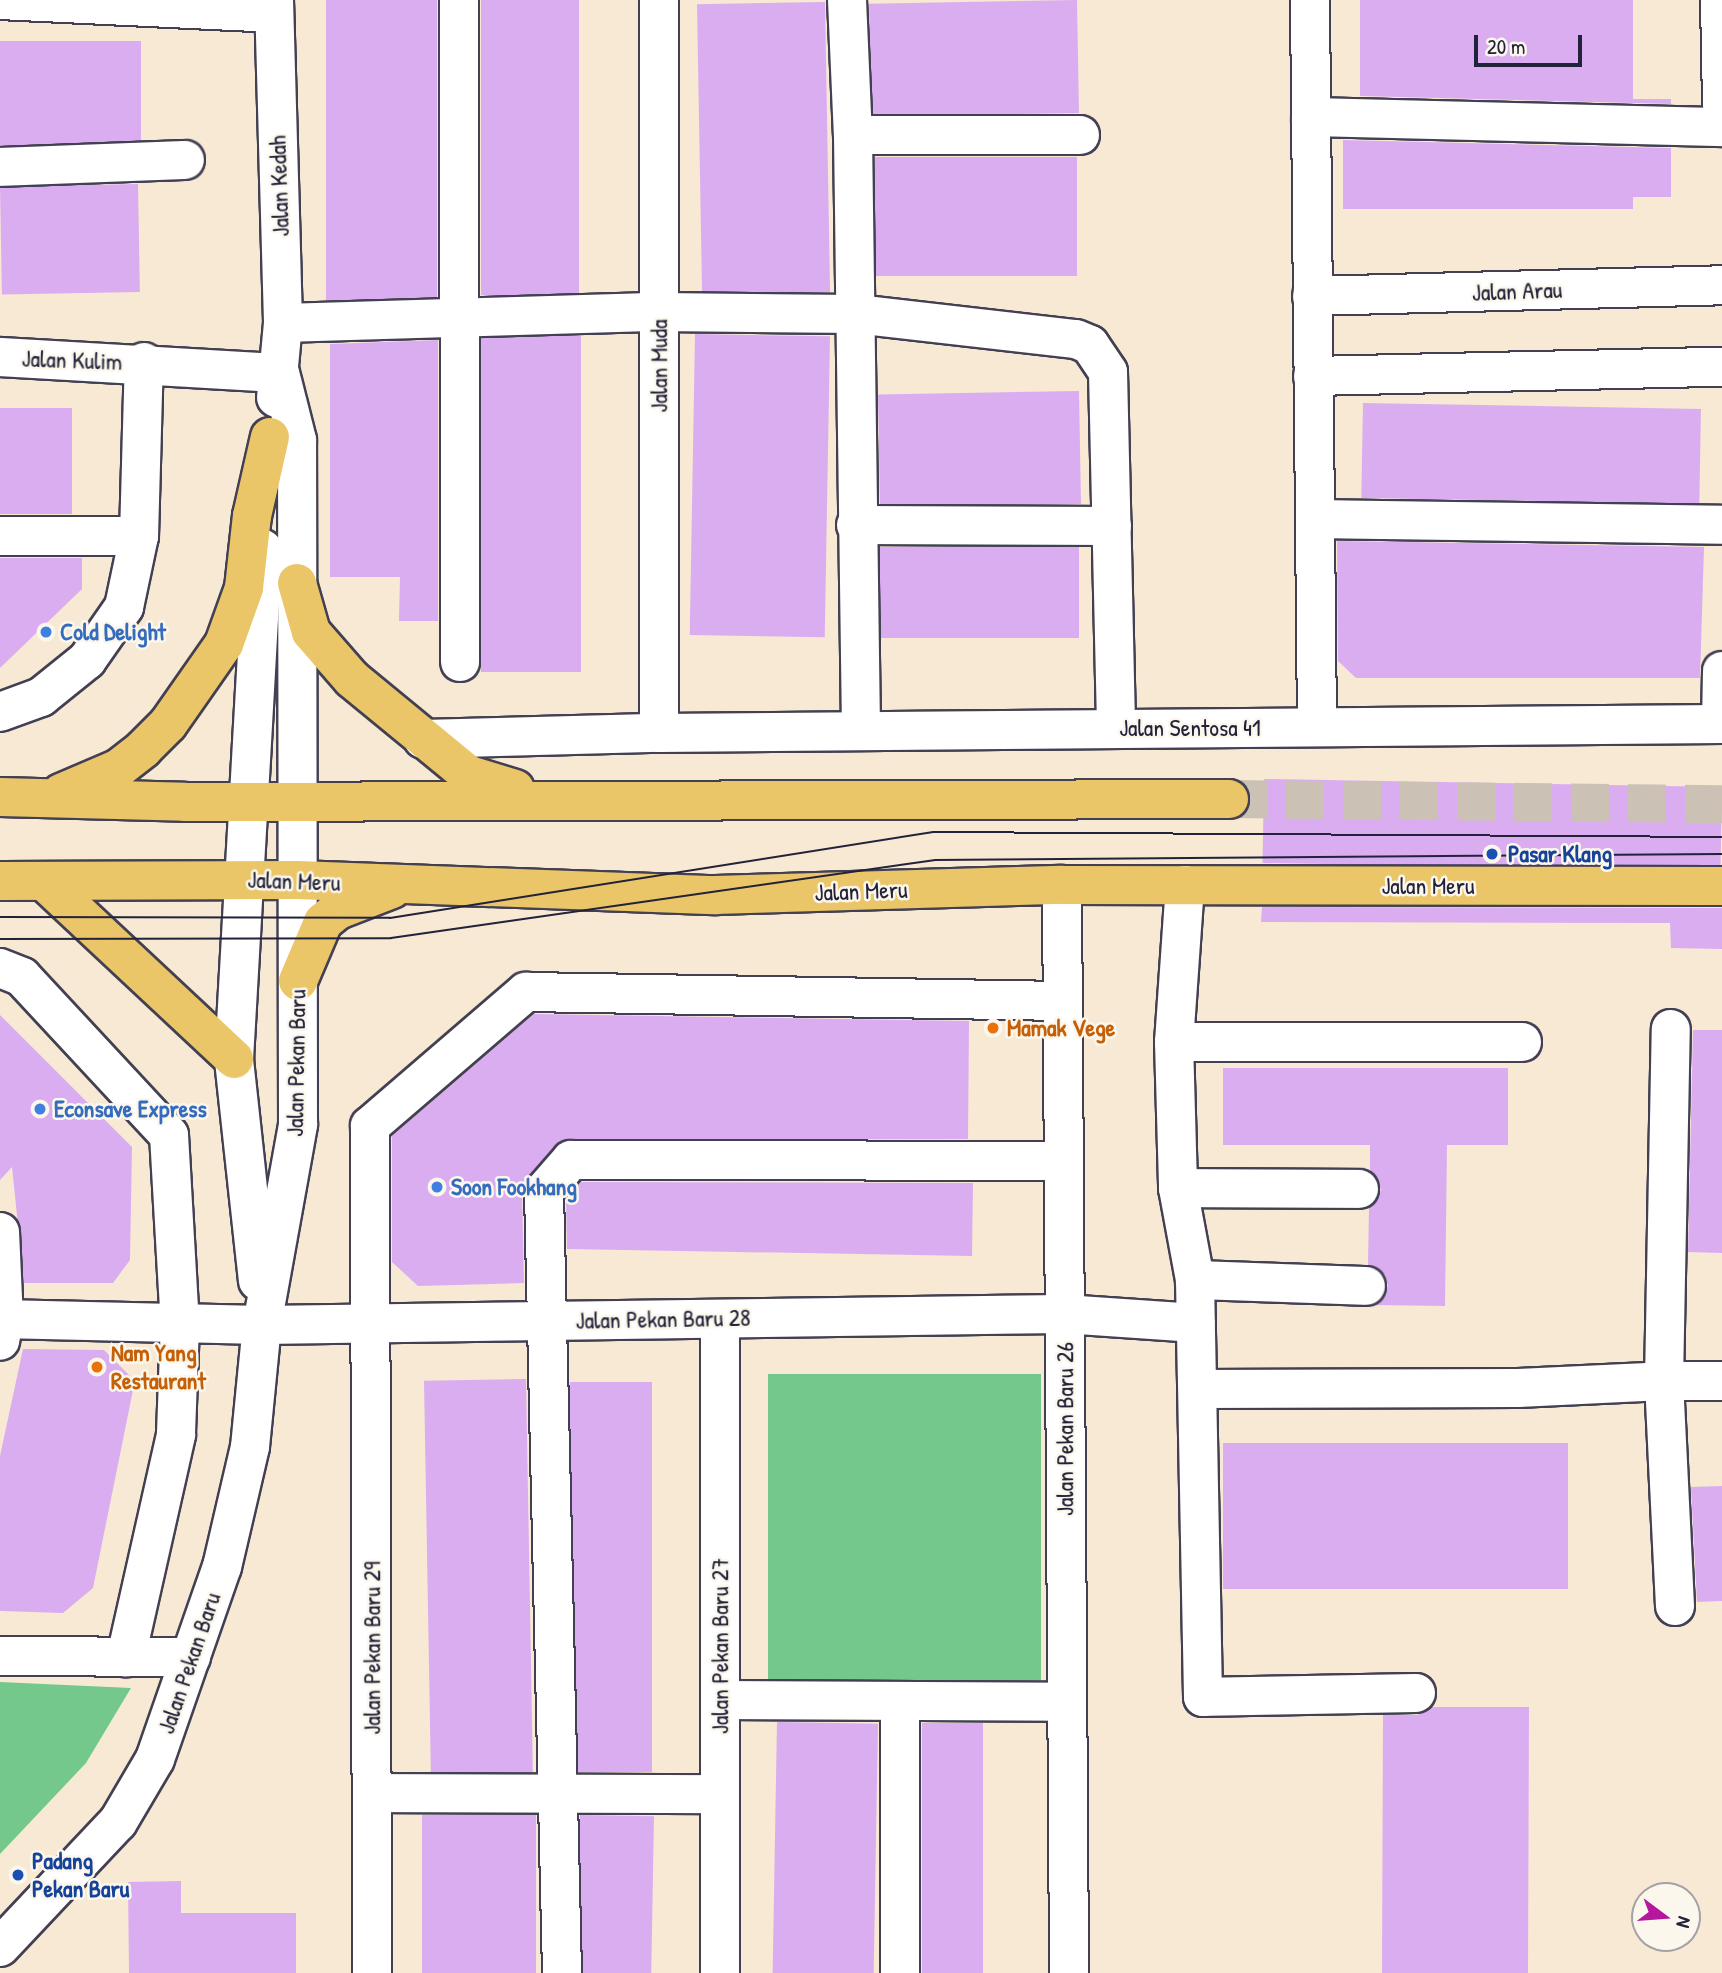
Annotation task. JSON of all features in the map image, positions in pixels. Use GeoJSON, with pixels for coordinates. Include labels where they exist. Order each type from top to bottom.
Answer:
{"type":"FeatureCollection","features":[{"type":"Feature","properties":{"kind":"highway"},"geometry":{"type":"LineString","coordinates":[[0,796],[50,797],[91,783],[119,768],[168,724],[208,671],[237,617],[270,437]]}},
{"type":"Feature","properties":{"kind":"highway"},"geometry":{"type":"LineString","coordinates":[[297,583],[311,632],[352,679],[470,775],[547,799]]}},
{"type":"Feature","properties":{"kind":"highway"},"geometry":{"type":"LineString","coordinates":[[0,796],[248,800],[1229,799]]}},
{"type":"Feature","properties":{"kind":"highway","name":"Jalan Meru"},"geometry":{"type":"LineString","coordinates":[[0,881],[297,880],[715,895],[1062,886],[1722,886]]}},
{"type":"Feature","properties":{"kind":"highway"},"geometry":{"type":"LineString","coordinates":[[44,882],[234,1059]]}},
{"type":"Feature","properties":{"kind":"highway"},"geometry":{"type":"LineString","coordinates":[[298,981],[323,922],[338,910],[403,885]]}},
{"type":"Feature","properties":{"kind":"street"},"geometry":{"type":"LineString","coordinates":[[0,0],[274,6]]}},
{"type":"Feature","properties":{"kind":"street"},"geometry":{"type":"LineString","coordinates":[[459,0],[460,662]]}},
{"type":"Feature","properties":{"kind":"street","name":"Jalan Muda"},"geometry":{"type":"LineString","coordinates":[[659,0],[659,733]]}},
{"type":"Feature","properties":{"kind":"street"},"geometry":{"type":"LineString","coordinates":[[847,0],[853,135],[856,525],[861,732]]}},
{"type":"Feature","properties":{"kind":"street"},"geometry":{"type":"LineString","coordinates":[[1310,0],[1317,727]]}},
{"type":"Feature","properties":{"kind":"street"},"geometry":{"type":"LineString","coordinates":[[1720,2],[1722,106]]}},
{"type":"Feature","properties":{"kind":"street","name":"Jalan Kedah"},"geometry":{"type":"LineString","coordinates":[[274,6],[283,323],[280,373]]}},
{"type":"Feature","properties":{"kind":"street"},"geometry":{"type":"LineString","coordinates":[[1311,117],[1722,127]]}},
{"type":"Feature","properties":{"kind":"street"},"geometry":{"type":"LineString","coordinates":[[853,135],[1080,135]]}},
{"type":"Feature","properties":{"kind":"street"},"geometry":{"type":"LineString","coordinates":[[0,167],[185,160]]}},
{"type":"Feature","properties":{"kind":"street","name":"Jalan Arau"},"geometry":{"type":"LineString","coordinates":[[1312,296],[1722,285]]}},
{"type":"Feature","properties":{"kind":"street"},"geometry":{"type":"LineString","coordinates":[[283,323],[659,312],[856,314],[1076,339],[1090,345],[1108,372],[1116,729]]}},
{"type":"Feature","properties":{"kind":"street","name":"Jalan Kulim"},"geometry":{"type":"LineString","coordinates":[[0,357],[144,362],[280,373]]}},
{"type":"Feature","properties":{"kind":"street"},"geometry":{"type":"LineString","coordinates":[[0,712],[41,697],[87,660],[124,607],[139,536],[144,362]]}},
{"type":"Feature","properties":{"kind":"street"},"geometry":{"type":"LineString","coordinates":[[1313,376],[1722,367]]}},
{"type":"Feature","properties":{"kind":"street","name":"Jalan Pekan Baru"},"geometry":{"type":"LineString","coordinates":[[262,1325],[234,1059],[270,437],[280,373]]}},
{"type":"Feature","properties":{"kind":"street","name":"Jalan Pekan Baru"},"geometry":{"type":"LineString","coordinates":[[0,1947],[118,1822],[155,1759],[222,1567],[250,1447],[262,1325],[298,1124],[296,440],[280,373]]}},
{"type":"Feature","properties":{"kind":"street"},"geometry":{"type":"LineString","coordinates":[[1317,519],[1722,525]]}},
{"type":"Feature","properties":{"kind":"street"},"geometry":{"type":"LineString","coordinates":[[856,525],[1112,526]]}},
{"type":"Feature","properties":{"kind":"street"},"geometry":{"type":"LineString","coordinates":[[0,536],[139,536]]}},
{"type":"Feature","properties":{"kind":"street"},"geometry":{"type":"LineString","coordinates":[[1721,724],[1722,671]]}},
{"type":"Feature","properties":{"kind":"street","name":"Jalan Sentosa 41"},"geometry":{"type":"LineString","coordinates":[[423,739],[659,733],[1721,724]]}},
{"type":"Feature","properties":{"kind":"street","name":"Jalan Pekan Baru 26"},"geometry":{"type":"LineString","coordinates":[[1062,886],[1069,1973]]}},
{"type":"Feature","properties":{"kind":"street"},"geometry":{"type":"LineString","coordinates":[[1185,886],[1174,1042],[1178,1188],[1195,1280],[1203,1698],[1416,1693]]}},
{"type":"Feature","properties":{"kind":"street"},"geometry":{"type":"LineString","coordinates":[[0,968],[22,976],[169,1135],[180,1324],[176,1435],[126,1657]]}},
{"type":"Feature","properties":{"kind":"street","name":"Jalan Pekan Baru 29"},"geometry":{"type":"LineString","coordinates":[[372,1973],[370,1126],[526,992],[1061,1001]]}},
{"type":"Feature","properties":{"kind":"street"},"geometry":{"type":"LineString","coordinates":[[1671,1029],[1664,1381],[1675,1606]]}},
{"type":"Feature","properties":{"kind":"street"},"geometry":{"type":"LineString","coordinates":[[1174,1042],[1522,1042]]}},
{"type":"Feature","properties":{"kind":"street"},"geometry":{"type":"LineString","coordinates":[[562,1973],[550,1321],[544,1191],[571,1160],[1062,1161]]}},
{"type":"Feature","properties":{"kind":"street"},"geometry":{"type":"LineString","coordinates":[[1178,1188],[1359,1189]]}},
{"type":"Feature","properties":{"kind":"street"},"geometry":{"type":"LineString","coordinates":[[0,1232],[1,1326]]}},
{"type":"Feature","properties":{"kind":"street"},"geometry":{"type":"LineString","coordinates":[[1195,1280],[1366,1286]]}},
{"type":"Feature","properties":{"kind":"street","name":"Jalan Pekan Baru 28"},"geometry":{"type":"LineString","coordinates":[[1,1326],[1064,1314],[1196,1323]]}},
{"type":"Feature","properties":{"kind":"street","name":"Jalan Pekan Baru 27"},"geometry":{"type":"LineString","coordinates":[[720,1319],[720,1973]]}},
{"type":"Feature","properties":{"kind":"street"},"geometry":{"type":"LineString","coordinates":[[1198,1389],[1518,1388],[1722,1381]]}},
{"type":"Feature","properties":{"kind":"street"},"geometry":{"type":"LineString","coordinates":[[0,1656],[191,1657]]}},
{"type":"Feature","properties":{"kind":"street"},"geometry":{"type":"LineString","coordinates":[[720,1700],[1066,1702]]}},
{"type":"Feature","properties":{"kind":"street"},"geometry":{"type":"LineString","coordinates":[[900,1703],[900,1973]]}},
{"type":"Feature","properties":{"kind":"street"},"geometry":{"type":"LineString","coordinates":[[372,1793],[720,1794]]}},
{"type":"Feature","properties":{"kind":"green space"},"geometry":{"type":"Polygon","coordinates":[[[768,1374],[1041,1374],[1041,1680],[768,1680],[768,1374]]]}},
{"type":"Feature","properties":{"kind":"green space"},"geometry":{"type":"Polygon","coordinates":[[[0,1682],[131,1688],[86,1763],[0,1854],[0,1682]]]}},
{"type":"Feature","properties":{"kind":"building"},"geometry":{"type":"Polygon","coordinates":[[[326,0],[437,0],[437,300],[326,300],[326,0]]]}},
{"type":"Feature","properties":{"kind":"building"},"geometry":{"type":"Polygon","coordinates":[[[481,0],[579,0],[579,295],[481,295],[481,0]]]}},
{"type":"Feature","properties":{"kind":"building"},"geometry":{"type":"Polygon","coordinates":[[[1077,0],[1079,113],[871,117],[869,4],[1077,0]]]}},
{"type":"Feature","properties":{"kind":"building"},"geometry":{"type":"Polygon","coordinates":[[[1360,0],[1633,0],[1633,99],[1671,99],[1671,104],[1360,96],[1360,0]]]}},
{"type":"Feature","properties":{"kind":"building"},"geometry":{"type":"Polygon","coordinates":[[[825,2],[830,292],[702,294],[697,4],[825,2]]]}},
{"type":"Feature","properties":{"kind":"building"},"geometry":{"type":"Polygon","coordinates":[[[0,41],[141,41],[141,145],[0,145],[0,41]]]}},
{"type":"Feature","properties":{"kind":"building"},"geometry":{"type":"Polygon","coordinates":[[[1343,140],[1671,148],[1671,197],[1633,197],[1633,209],[1343,209],[1343,140]]]}},
{"type":"Feature","properties":{"kind":"building"},"geometry":{"type":"Polygon","coordinates":[[[875,157],[1077,157],[1077,276],[875,276],[875,157]]]}},
{"type":"Feature","properties":{"kind":"building"},"geometry":{"type":"Polygon","coordinates":[[[138,184],[140,292],[2,294],[0,186],[138,184]]]}},
{"type":"Feature","properties":{"kind":"building"},"geometry":{"type":"Polygon","coordinates":[[[695,334],[830,336],[825,637],[690,635],[695,334]]]}},
{"type":"Feature","properties":{"kind":"building"},"geometry":{"type":"Polygon","coordinates":[[[481,336],[581,336],[581,672],[481,672],[481,336]]]}},
{"type":"Feature","properties":{"kind":"building"},"geometry":{"type":"Polygon","coordinates":[[[438,340],[438,621],[399,621],[400,577],[330,577],[330,344],[438,340]]]}},
{"type":"Feature","properties":{"kind":"building"},"geometry":{"type":"Polygon","coordinates":[[[1079,391],[1081,504],[880,507],[878,395],[1079,391]]]}},
{"type":"Feature","properties":{"kind":"building"},"geometry":{"type":"Polygon","coordinates":[[[1363,403],[1701,409],[1699,504],[1361,498],[1363,403]]]}},
{"type":"Feature","properties":{"kind":"building"},"geometry":{"type":"Polygon","coordinates":[[[0,408],[72,408],[72,514],[0,514],[0,408]]]}},
{"type":"Feature","properties":{"kind":"building"},"geometry":{"type":"Polygon","coordinates":[[[1337,541],[1704,547],[1700,678],[1356,678],[1338,661],[1337,541]]]}},
{"type":"Feature","properties":{"kind":"building"},"geometry":{"type":"Polygon","coordinates":[[[880,547],[1079,547],[1079,638],[880,638],[880,547]]]}},
{"type":"Feature","properties":{"kind":"building"},"geometry":{"type":"Polygon","coordinates":[[[0,558],[82,558],[82,589],[0,668],[0,558]]]}},
{"type":"Feature","properties":{"kind":"building"},"geometry":{"type":"Polygon","coordinates":[[[1264,779],[1722,787],[1720,871],[1263,863],[1264,779]]]}},
{"type":"Feature","properties":{"kind":"building"},"geometry":{"type":"Polygon","coordinates":[[[1262,907],[1722,908],[1722,949],[1671,948],[1670,923],[1261,922],[1262,907]]]}},
{"type":"Feature","properties":{"kind":"building"},"geometry":{"type":"Polygon","coordinates":[[[534,1014],[969,1021],[968,1139],[562,1140],[528,1177],[522,1191],[524,1283],[418,1286],[392,1262],[392,1136],[534,1014]]]}},
{"type":"Feature","properties":{"kind":"building"},"geometry":{"type":"Polygon","coordinates":[[[0,1015],[132,1147],[130,1260],[113,1283],[24,1283],[12,1167],[0,1180],[0,1015]]]}},
{"type":"Feature","properties":{"kind":"building"},"geometry":{"type":"Polygon","coordinates":[[[1693,1030],[1722,1030],[1722,1253],[1688,1252],[1693,1030]]]}},
{"type":"Feature","properties":{"kind":"building"},"geometry":{"type":"Polygon","coordinates":[[[1223,1068],[1508,1068],[1508,1145],[1447,1145],[1445,1306],[1376,1305],[1388,1286],[1385,1275],[1368,1265],[1369,1208],[1381,1190],[1370,1170],[1370,1145],[1223,1145],[1223,1068]]]}},
{"type":"Feature","properties":{"kind":"building"},"geometry":{"type":"Polygon","coordinates":[[[581,1182],[973,1183],[972,1256],[567,1249],[566,1199],[581,1182]]]}},
{"type":"Feature","properties":{"kind":"building"},"geometry":{"type":"Polygon","coordinates":[[[23,1349],[104,1350],[131,1377],[133,1390],[93,1588],[63,1613],[0,1611],[0,1456],[23,1349]]]}},
{"type":"Feature","properties":{"kind":"building"},"geometry":{"type":"Polygon","coordinates":[[[526,1379],[533,1772],[431,1774],[424,1381],[526,1379]]]}},
{"type":"Feature","properties":{"kind":"building"},"geometry":{"type":"Polygon","coordinates":[[[570,1382],[652,1382],[652,1772],[570,1772],[570,1382]]]}},
{"type":"Feature","properties":{"kind":"building"},"geometry":{"type":"Polygon","coordinates":[[[1223,1443],[1568,1443],[1568,1589],[1223,1589],[1223,1443]]]}},
{"type":"Feature","properties":{"kind":"building"},"geometry":{"type":"Polygon","coordinates":[[[1722,1486],[1722,1601],[1697,1602],[1691,1487],[1722,1486]]]}},
{"type":"Feature","properties":{"kind":"building"},"geometry":{"type":"Polygon","coordinates":[[[1432,1707],[1529,1707],[1528,1973],[1382,1973],[1383,1715],[1417,1715],[1432,1707]]]}},
{"type":"Feature","properties":{"kind":"building"},"geometry":{"type":"Polygon","coordinates":[[[777,1722],[878,1724],[874,1973],[773,1973],[777,1722]]]}},
{"type":"Feature","properties":{"kind":"building"},"geometry":{"type":"Polygon","coordinates":[[[922,1723],[983,1723],[983,1973],[922,1973],[922,1723]]]}},
{"type":"Feature","properties":{"kind":"building"},"geometry":{"type":"Polygon","coordinates":[[[422,1815],[536,1815],[536,1973],[422,1973],[422,1815]]]}},
{"type":"Feature","properties":{"kind":"building"},"geometry":{"type":"Polygon","coordinates":[[[580,1815],[654,1816],[651,1973],[577,1973],[580,1815]]]}},
{"type":"Feature","properties":{"kind":"building"},"geometry":{"type":"Polygon","coordinates":[[[181,1881],[181,1913],[296,1913],[296,1973],[129,1973],[128,1882],[181,1881]]]}},
{"type":"Feature","properties":{"kind":"tunnel"},"geometry":{"type":"LineString","coordinates":[[1229,799],[1722,804]]}},
{"type":"Feature","properties":{"kind":"tram line"},"geometry":{"type":"LineString","coordinates":[[0,917],[390,918],[933,832],[1722,837]]}},
{"type":"Feature","properties":{"kind":"tram line"},"geometry":{"type":"LineString","coordinates":[[0,939],[391,938],[935,860],[1722,854]]}},
{"type":"Feature","properties":{"kind":"place","name":"Cold Delight"},"geometry":{"type":"Point","coordinates":[46,632]}},
{"type":"Feature","properties":{"kind":"place","name":"Pasar Klang"},"geometry":{"type":"Point","coordinates":[1492,854]}},
{"type":"Feature","properties":{"kind":"place","name":"Mamak Vege"},"geometry":{"type":"Point","coordinates":[993,1028]}},
{"type":"Feature","properties":{"kind":"place","name":"Econsave Express"},"geometry":{"type":"Point","coordinates":[40,1109]}},
{"type":"Feature","properties":{"kind":"place","name":"Soon Fookhang"},"geometry":{"type":"Point","coordinates":[437,1187]}},
{"type":"Feature","properties":{"kind":"place","name":"Nam Yang Restaurant"},"geometry":{"type":"Point","coordinates":[97,1367]}},
{"type":"Feature","properties":{"kind":"place","name":"Padang Pekan Baru"},"geometry":{"type":"Point","coordinates":[18,1875]}}]}
